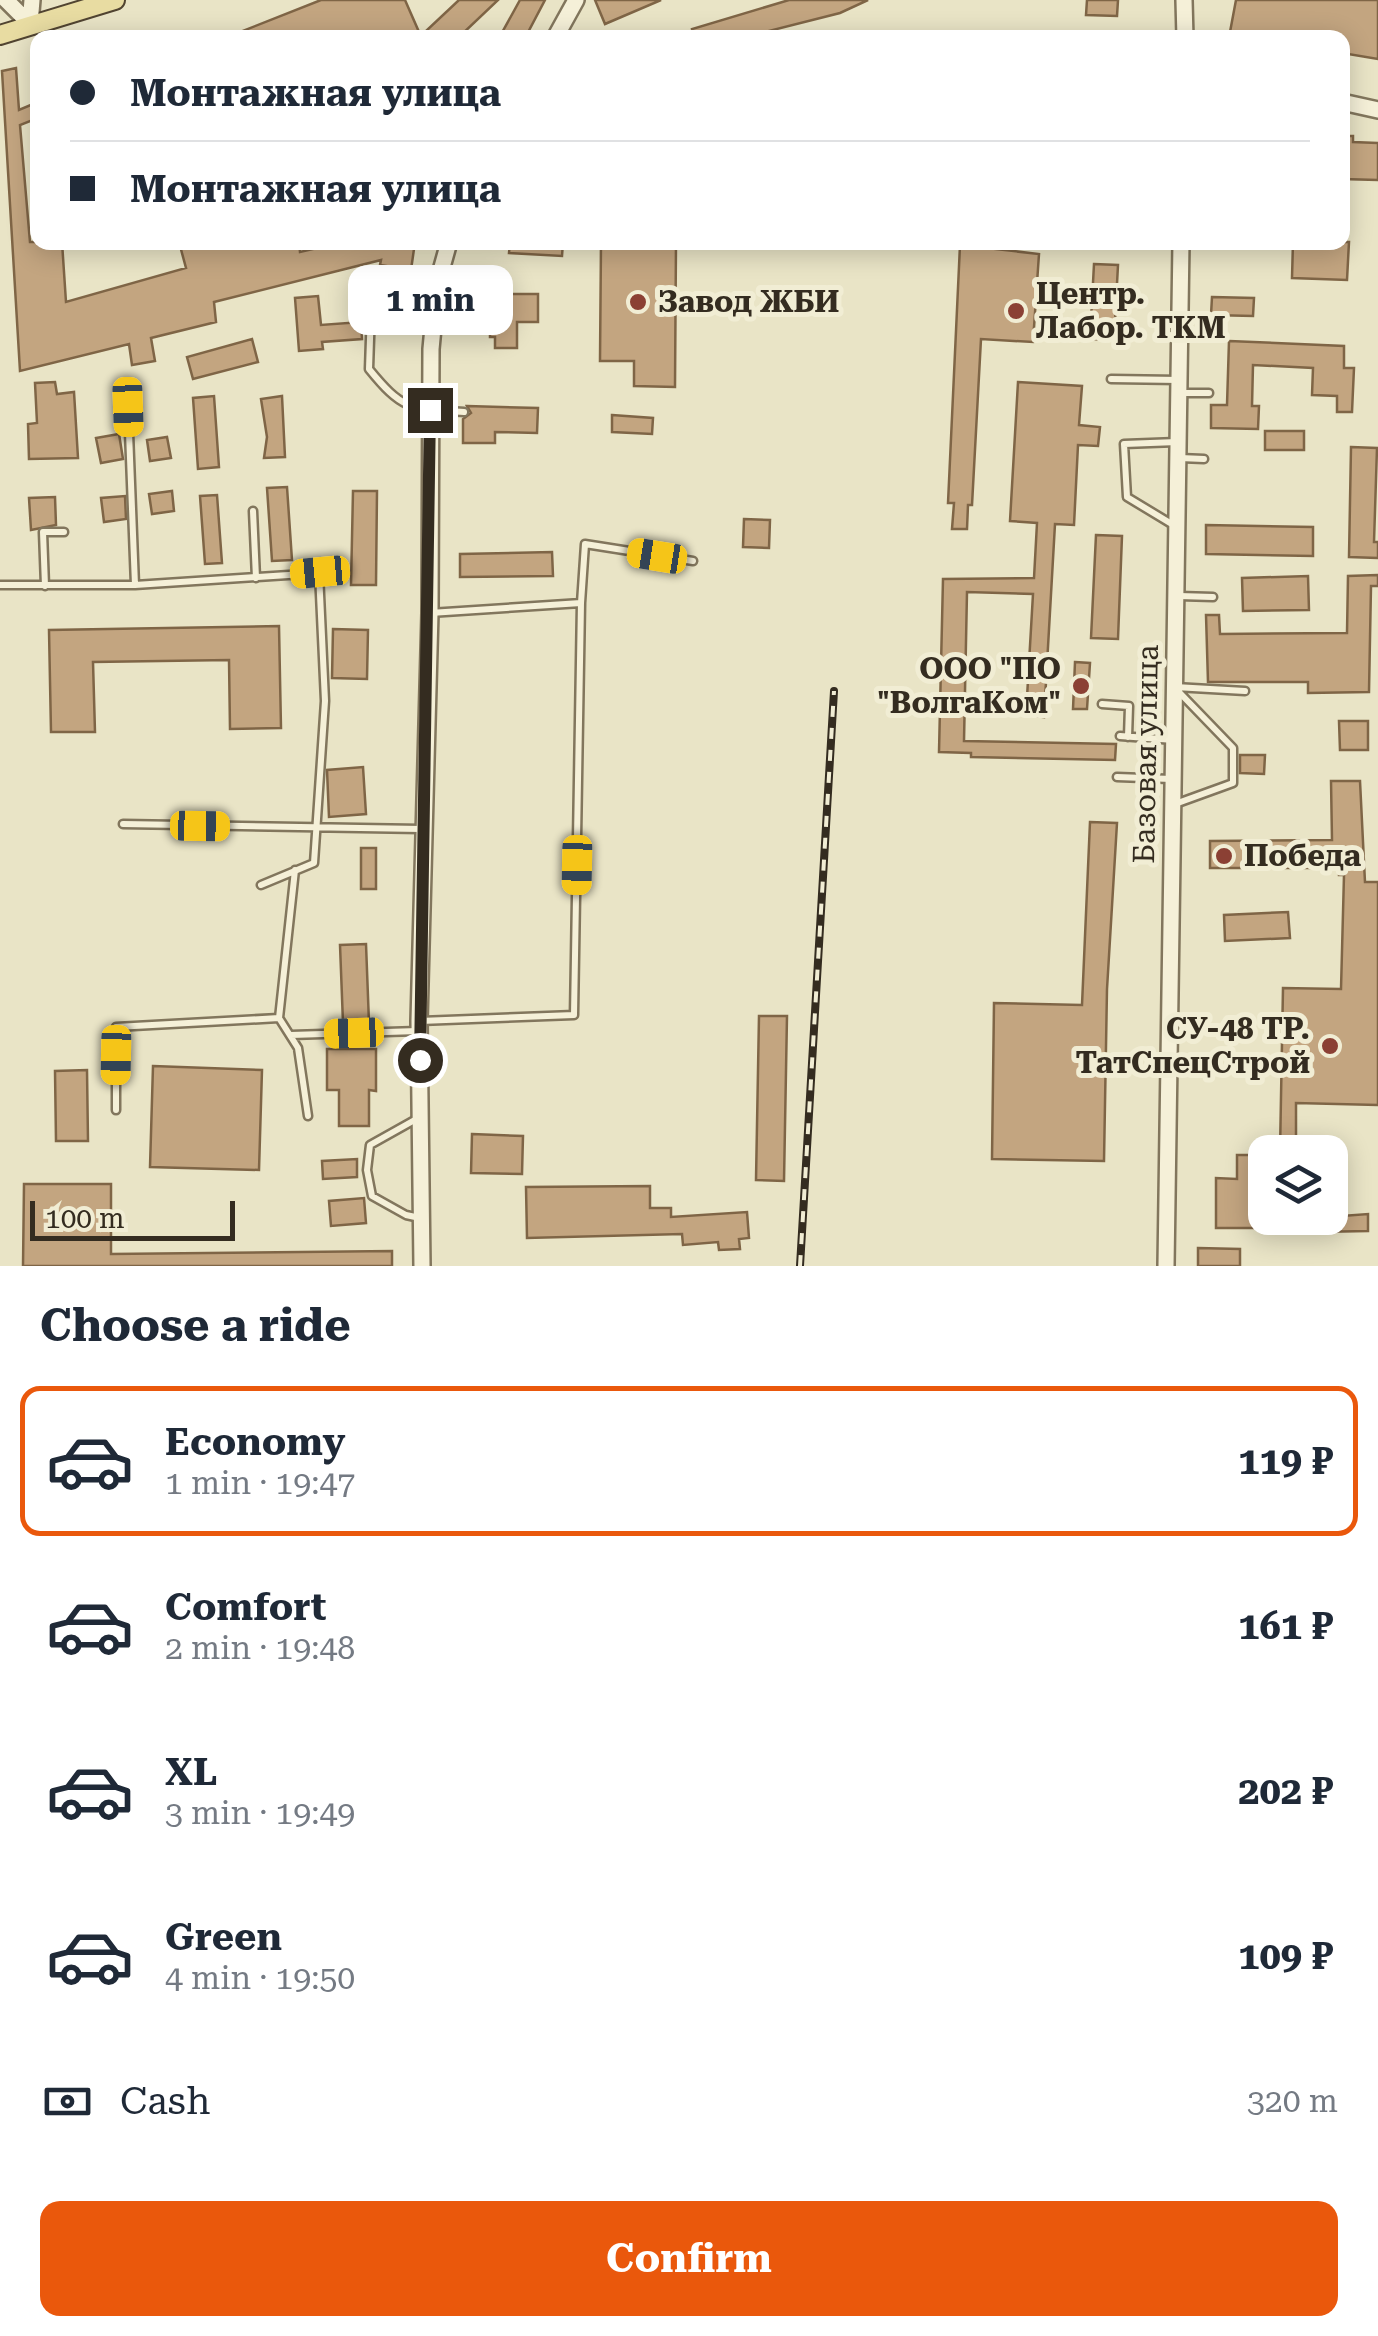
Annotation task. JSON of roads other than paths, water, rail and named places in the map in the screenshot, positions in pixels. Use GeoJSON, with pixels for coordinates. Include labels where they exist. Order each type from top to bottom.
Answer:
{"type":"FeatureCollection","features":[{"type":"Feature","properties":{"kind":"main road"},"geometry":{"type":"LineString","coordinates":[[0,34],[115,0]]}},
{"type":"Feature","properties":{"kind":"street"},"geometry":{"type":"LineString","coordinates":[[6,0],[30,24]]}},
{"type":"Feature","properties":{"kind":"street"},"geometry":{"type":"LineString","coordinates":[[30,24],[32,0]]}},
{"type":"Feature","properties":{"kind":"street"},"geometry":{"type":"LineString","coordinates":[[559,30],[576,0]]}},
{"type":"Feature","properties":{"kind":"street"},"geometry":{"type":"LineString","coordinates":[[1184,0],[1185,30]]}},
{"type":"Feature","properties":{"kind":"street"},"geometry":{"type":"LineString","coordinates":[[1350,104],[1378,110]]}},
{"type":"Feature","properties":{"kind":"street"},"geometry":{"type":"LineString","coordinates":[[422,1266],[419,1026],[430,613],[430,410],[436,296],[447,250]]}},
{"type":"Feature","properties":{"kind":"street","name":"Базовая улица"},"geometry":{"type":"LineString","coordinates":[[1166,1266],[1181,250]]}},
{"type":"Feature","properties":{"kind":"lane"},"geometry":{"type":"LineString","coordinates":[[436,296],[386,302],[371,309],[369,369],[395,401],[430,410],[464,412]]}},
{"type":"Feature","properties":{"kind":"lane"},"geometry":{"type":"LineString","coordinates":[[1112,379],[1209,393]]}},
{"type":"Feature","properties":{"kind":"lane"},"geometry":{"type":"LineString","coordinates":[[128,407],[135,585]]}},
{"type":"Feature","properties":{"kind":"lane"},"geometry":{"type":"LineString","coordinates":[[1177,528],[1127,497],[1124,444],[1178,450],[1204,458]]}},
{"type":"Feature","properties":{"kind":"lane"},"geometry":{"type":"LineString","coordinates":[[253,511],[256,578]]}},
{"type":"Feature","properties":{"kind":"lane"},"geometry":{"type":"LineString","coordinates":[[45,586],[43,532],[64,532]]}},
{"type":"Feature","properties":{"kind":"lane"},"geometry":{"type":"LineString","coordinates":[[290,1035],[574,1014],[585,544],[693,562]]}},
{"type":"Feature","properties":{"kind":"lane"},"geometry":{"type":"LineString","coordinates":[[0,584],[135,585],[320,572],[325,700],[314,863],[261,885]]}},
{"type":"Feature","properties":{"kind":"lane"},"geometry":{"type":"LineString","coordinates":[[1176,596],[1213,597]]}},
{"type":"Feature","properties":{"kind":"lane"},"geometry":{"type":"LineString","coordinates":[[430,613],[581,603]]}},
{"type":"Feature","properties":{"kind":"lane"},"geometry":{"type":"LineString","coordinates":[[1174,687],[1245,691]]}},
{"type":"Feature","properties":{"kind":"lane"},"geometry":{"type":"LineString","coordinates":[[1174,687],[1232,748],[1232,783],[1174,805]]}},
{"type":"Feature","properties":{"kind":"lane"},"geometry":{"type":"LineString","coordinates":[[1102,704],[1129,706],[1124,736],[1174,740]]}},
{"type":"Feature","properties":{"kind":"lane"},"geometry":{"type":"LineString","coordinates":[[1117,777],[1174,779]]}},
{"type":"Feature","properties":{"kind":"lane"},"geometry":{"type":"LineString","coordinates":[[122,824],[424,829]]}},
{"type":"Feature","properties":{"kind":"lane"},"geometry":{"type":"LineString","coordinates":[[296,870],[278,1018],[298,1048],[308,1116]]}},
{"type":"Feature","properties":{"kind":"lane"},"geometry":{"type":"LineString","coordinates":[[116,1110],[116,1027],[278,1018]]}},
{"type":"Feature","properties":{"kind":"lane"},"geometry":{"type":"LineString","coordinates":[[421,1116],[370,1145],[367,1170],[372,1196],[406,1215],[422,1218]]}},
{"type":"Feature","properties":{"kind":"railway"},"geometry":{"type":"LineString","coordinates":[[800,1266],[834,691]]}},
{"type":"Feature","properties":{"kind":"place","name":"Завод ЖБИ"},"geometry":{"type":"Point","coordinates":[638,302]}},
{"type":"Feature","properties":{"kind":"place","name":"Центр. Лабор. ТКМ"},"geometry":{"type":"Point","coordinates":[1016,311]}},
{"type":"Feature","properties":{"kind":"place","name":"ООО \"ПО \"ВолгаКом\""},"geometry":{"type":"Point","coordinates":[1081,686]}},
{"type":"Feature","properties":{"kind":"place","name":"Победа"},"geometry":{"type":"Point","coordinates":[1224,856]}},
{"type":"Feature","properties":{"kind":"place","name":"СУ-48 ТР. ТатСпецСтрой"},"geometry":{"type":"Point","coordinates":[1330,1046]}}]}
